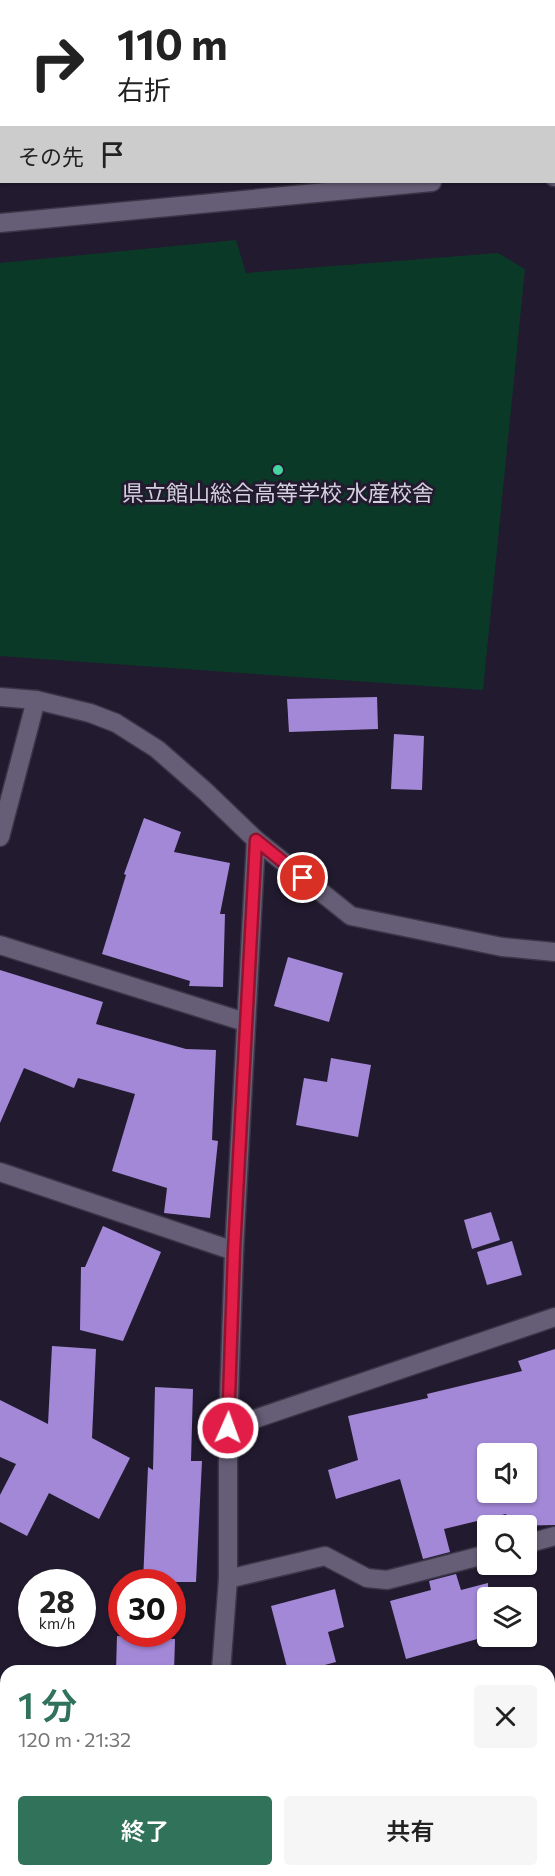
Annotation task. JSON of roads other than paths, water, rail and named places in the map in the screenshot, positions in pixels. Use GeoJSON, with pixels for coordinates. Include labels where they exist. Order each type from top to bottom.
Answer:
{"type":"FeatureCollection","features":[{"type":"Feature","properties":{"kind":"street"},"geometry":{"type":"LineString","coordinates":[[0,223],[421,183]]}},
{"type":"Feature","properties":{"kind":"street"},"geometry":{"type":"LineString","coordinates":[[0,697],[36,700],[90,713],[116,723],[157,749],[256,840],[351,916],[502,947],[555,952]]}},
{"type":"Feature","properties":{"kind":"street"},"geometry":{"type":"LineString","coordinates":[[0,837],[36,700]]}},
{"type":"Feature","properties":{"kind":"street"},"geometry":{"type":"LineString","coordinates":[[221,1665],[228,1579],[228,1428],[234,1251],[256,840]]}},
{"type":"Feature","properties":{"kind":"street"},"geometry":{"type":"LineString","coordinates":[[0,945],[245,1022]]}},
{"type":"Feature","properties":{"kind":"street"},"geometry":{"type":"LineString","coordinates":[[0,1172],[234,1251]]}},
{"type":"Feature","properties":{"kind":"street"},"geometry":{"type":"LineString","coordinates":[[228,1428],[555,1317]]}},
{"type":"Feature","properties":{"kind":"street"},"geometry":{"type":"LineString","coordinates":[[537,1541],[555,1536]]}},
{"type":"Feature","properties":{"kind":"street"},"geometry":{"type":"LineString","coordinates":[[228,1579],[326,1556],[367,1578],[387,1580],[477,1557]]}},
{"type":"Feature","properties":{"kind":"place","name":"県立館山総合高等学校 水産校舎"},"geometry":{"type":"Point","coordinates":[278,470]}}]}
